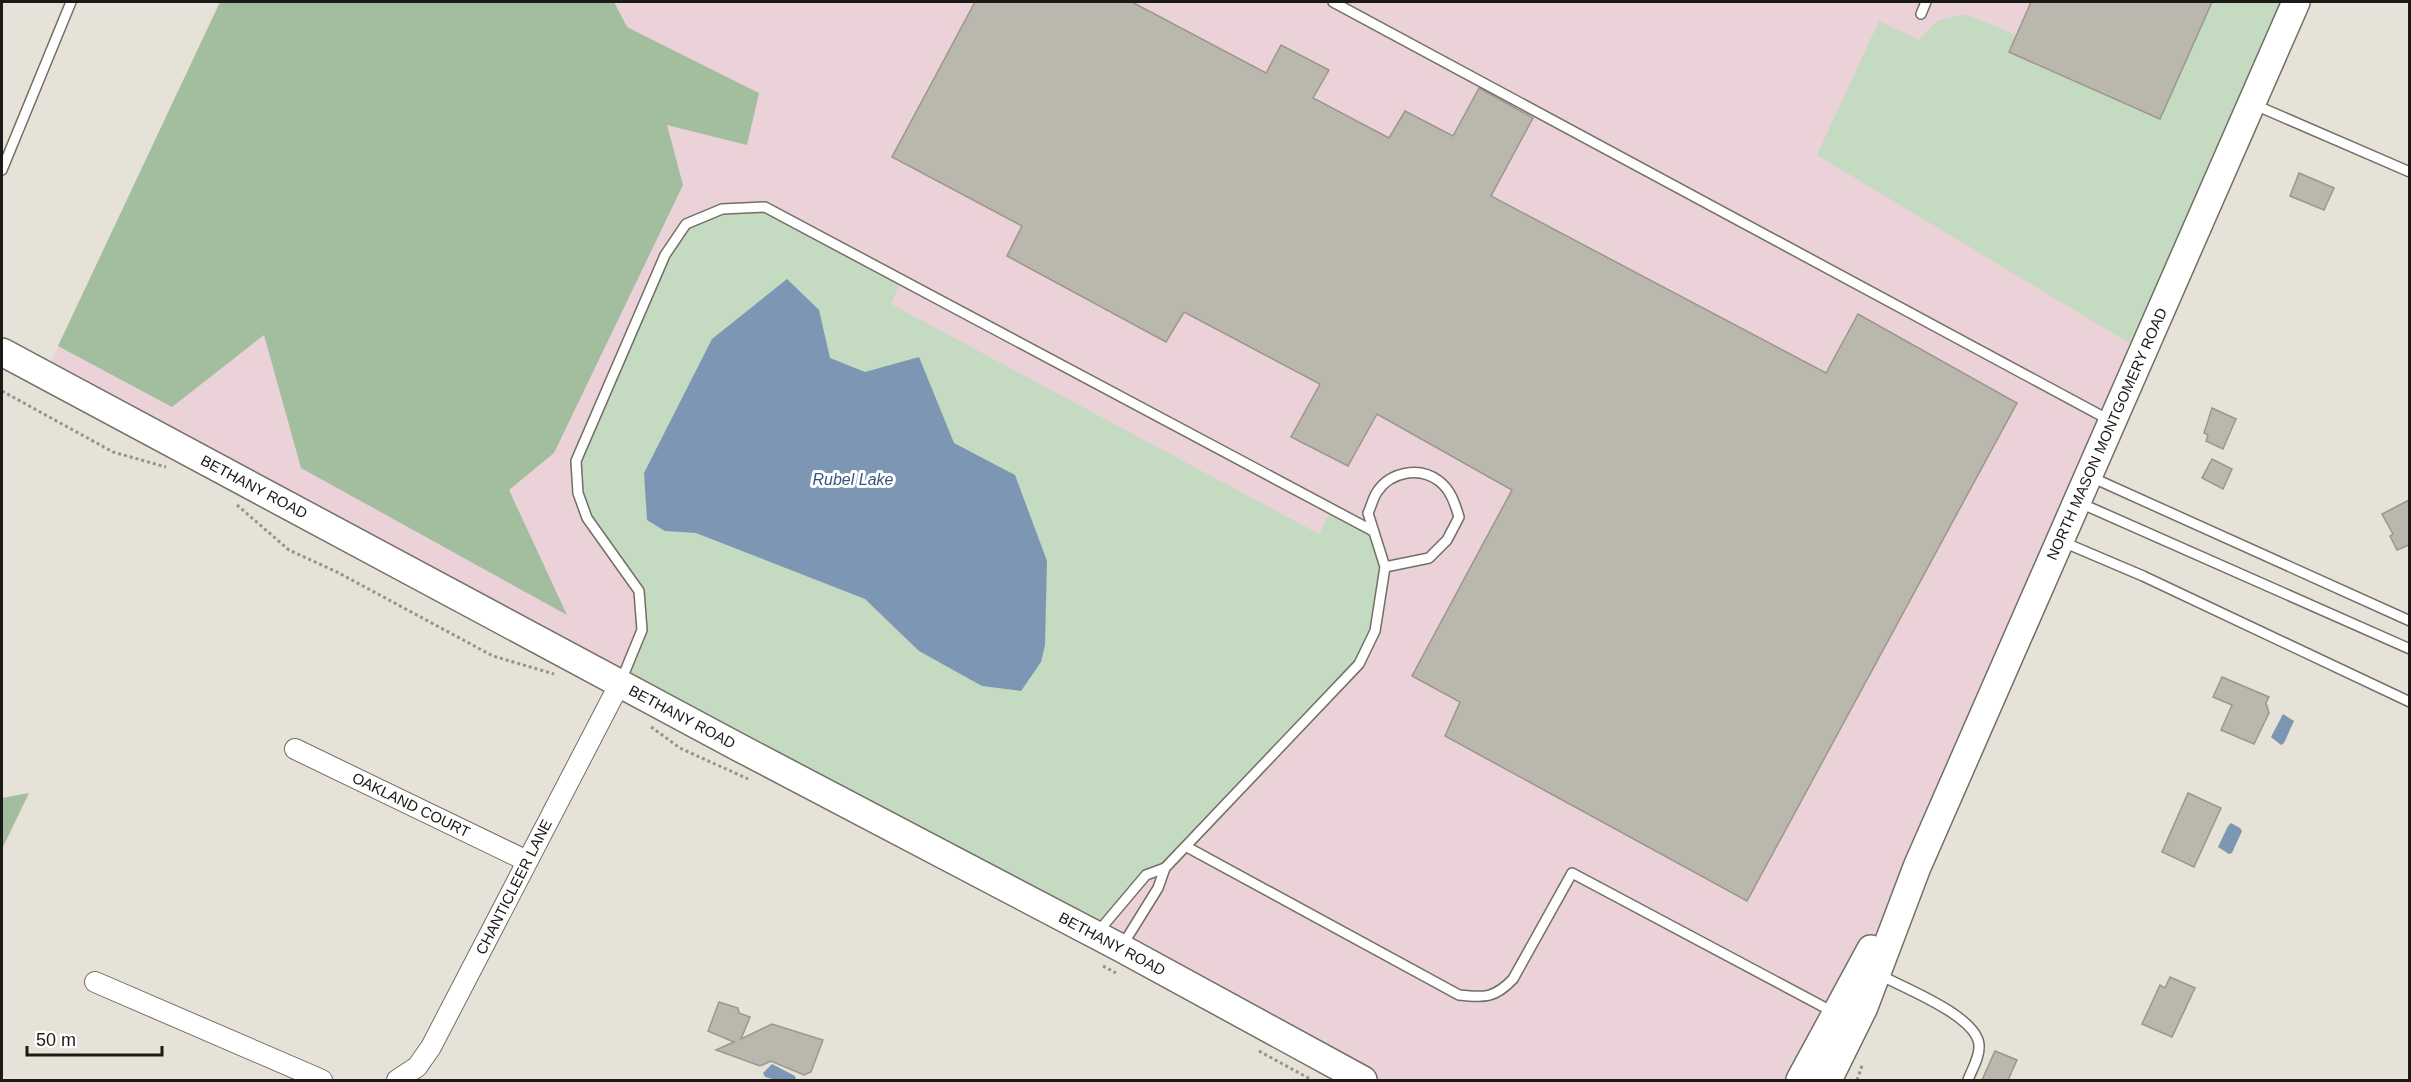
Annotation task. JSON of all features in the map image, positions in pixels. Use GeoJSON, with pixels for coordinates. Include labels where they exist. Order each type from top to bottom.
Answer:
{"type":"FeatureCollection","features":[{"type":"Feature","properties":{"kind":"main road","name":"NORTH MASON MONTGOMERY ROAD"},"geometry":{"type":"LineString","coordinates":[[1828,1080],[1846,1018],[1917,867],[2296,2]]}},
{"type":"Feature","properties":{"kind":"main road","name":"BETHANY ROAD"},"geometry":{"type":"LineString","coordinates":[[2,352],[1121,948],[1363,1080]]}},
{"type":"Feature","properties":{"kind":"main road","name":"NORTH MASON MONTGOMERY ROAD"},"geometry":{"type":"LineString","coordinates":[[1800,1080],[1877,973],[1917,867]]}},
{"type":"Feature","properties":{"kind":"street","name":"CHANTICLEER LANE"},"geometry":{"type":"LineString","coordinates":[[397,1080],[417,1067],[431,1047],[620,683]]}},
{"type":"Feature","properties":{"kind":"street","name":"OAKLAND COURT"},"geometry":{"type":"LineString","coordinates":[[295,748],[527,861]]}},
{"type":"Feature","properties":{"kind":"street"},"geometry":{"type":"LineString","coordinates":[[94,982],[322,1080]]}},
{"type":"Feature","properties":{"kind":"lane"},"geometry":{"type":"LineString","coordinates":[[2,170],[71,2]]}},
{"type":"Feature","properties":{"kind":"lane"},"geometry":{"type":"LineString","coordinates":[[1333,2],[2113,422]]}},
{"type":"Feature","properties":{"kind":"lane"},"geometry":{"type":"LineString","coordinates":[[1921,14],[1926,2]]}},
{"type":"Feature","properties":{"kind":"lane"},"geometry":{"type":"LineString","coordinates":[[2252,104],[2409,172]]}},
{"type":"Feature","properties":{"kind":"lane"},"geometry":{"type":"LineString","coordinates":[[620,683],[642,630],[639,591],[587,518],[578,493],[576,461],[665,255],[686,224],[722,209],[765,207],[1373,531]]}},
{"type":"Feature","properties":{"kind":"lane"},"geometry":{"type":"LineString","coordinates":[[1095,935],[1146,875],[1165,868],[1187,847],[1359,664],[1375,631],[1385,567],[1368,513],[1377,492],[1394,475],[1417,471],[1439,480],[1453,497],[1459,517],[1447,540],[1429,558],[1385,567]]}},
{"type":"Feature","properties":{"kind":"lane"},"geometry":{"type":"LineString","coordinates":[[2089,476],[2409,621]]}},
{"type":"Feature","properties":{"kind":"lane"},"geometry":{"type":"LineString","coordinates":[[2078,502],[2409,649]]}},
{"type":"Feature","properties":{"kind":"lane"},"geometry":{"type":"LineString","coordinates":[[2060,542],[2143,576],[2409,702]]}},
{"type":"Feature","properties":{"kind":"lane"},"geometry":{"type":"LineString","coordinates":[[1187,847],[1459,995],[1482,998],[1501,992],[1514,979],[1572,873],[1846,1018]]}},
{"type":"Feature","properties":{"kind":"lane"},"geometry":{"type":"LineString","coordinates":[[1121,948],[1158,888],[1165,868]]}},
{"type":"Feature","properties":{"kind":"lane"},"geometry":{"type":"LineString","coordinates":[[1877,973],[1960,1017],[1969,1025],[1976,1034],[1979,1044],[1968,1080]]}},
{"type":"Feature","properties":{"kind":"path"},"geometry":{"type":"LineString","coordinates":[[2,391],[113,452],[176,470]]}},
{"type":"Feature","properties":{"kind":"path"},"geometry":{"type":"LineString","coordinates":[[236,504],[289,550],[337,572],[492,656],[518,666],[562,677]]}},
{"type":"Feature","properties":{"kind":"shaded area"},"geometry":{"type":"Polygon","coordinates":[[[220,2],[2296,2],[1917,867],[1800,1080],[1363,1080],[45,375],[220,2]]]}},
{"type":"Feature","properties":{"kind":"green space"},"geometry":{"type":"Polygon","coordinates":[[[220,2],[614,2],[627,27],[759,93],[747,145],[667,125],[683,185],[554,453],[509,490],[567,615],[301,468],[264,335],[172,407],[58,346],[220,2]]]}},
{"type":"Feature","properties":{"kind":"green space"},"geometry":{"type":"Polygon","coordinates":[[[2212,2],[2296,2],[2144,352],[1817,155],[1879,21],[1919,40],[1937,21],[1965,14],[2016,35],[2009,53],[2160,119],[2212,2]]]}},
{"type":"Feature","properties":{"kind":"green space"},"geometry":{"type":"Polygon","coordinates":[[[765,207],[901,280],[891,304],[1319,534],[1332,509],[1373,531],[1385,567],[1375,631],[1359,664],[1165,868],[1146,875],[1095,935],[620,683],[642,630],[639,591],[587,518],[576,461],[665,255],[686,224],[722,209],[765,207]]]}},
{"type":"Feature","properties":{"kind":"green space"},"geometry":{"type":"Polygon","coordinates":[[[29,793],[2,849],[2,798],[29,793]]]}},
{"type":"Feature","properties":{"kind":"water","name":"Rubel Lake"},"geometry":{"type":"Polygon","coordinates":[[[787,279],[819,310],[830,358],[865,372],[919,357],[954,443],[1015,475],[1047,561],[1045,645],[1041,662],[1021,691],[982,686],[919,651],[865,599],[696,533],[665,531],[647,520],[644,473],[712,339],[787,279]]]}},
{"type":"Feature","properties":{"kind":"water"},"geometry":{"type":"Polygon","coordinates":[[[2283,714],[2294,721],[2281,745],[2271,737],[2283,714]]]}},
{"type":"Feature","properties":{"kind":"water"},"geometry":{"type":"Polygon","coordinates":[[[2231,823],[2242,831],[2232,853],[2229,854],[2218,847],[2231,823]]]}},
{"type":"Feature","properties":{"kind":"water"},"geometry":{"type":"Polygon","coordinates":[[[772,1064],[795,1076],[796,1080],[776,1080],[765,1077],[763,1073],[772,1064]]]}},
{"type":"Feature","properties":{"kind":"building"},"geometry":{"type":"Polygon","coordinates":[[[975,2],[1132,2],[1266,73],[1281,45],[1329,70],[1313,98],[1389,138],[1405,111],[1453,136],[1479,88],[1533,118],[1491,196],[1826,373],[1858,314],[2017,403],[1747,901],[1445,736],[1460,702],[1412,676],[1512,490],[1377,414],[1348,466],[1291,437],[1320,384],[1184,312],[1166,342],[1007,256],[1022,226],[892,157],[975,2]]]}},
{"type":"Feature","properties":{"kind":"building"},"geometry":{"type":"Polygon","coordinates":[[[2031,2],[2212,2],[2160,119],[2009,52],[2031,2]]]}},
{"type":"Feature","properties":{"kind":"building"},"geometry":{"type":"Polygon","coordinates":[[[2299,173],[2334,188],[2324,210],[2290,196],[2299,173]]]}},
{"type":"Feature","properties":{"kind":"building"},"geometry":{"type":"Polygon","coordinates":[[[2212,408],[2236,419],[2223,449],[2206,441],[2208,435],[2204,433],[2212,408]]]}},
{"type":"Feature","properties":{"kind":"building"},"geometry":{"type":"Polygon","coordinates":[[[2212,459],[2232,469],[2223,489],[2202,478],[2212,459]]]}},
{"type":"Feature","properties":{"kind":"building"},"geometry":{"type":"Polygon","coordinates":[[[2409,500],[2409,545],[2397,550],[2390,536],[2393,534],[2382,514],[2409,500]]]}},
{"type":"Feature","properties":{"kind":"building"},"geometry":{"type":"Polygon","coordinates":[[[2222,677],[2269,697],[2266,703],[2269,713],[2254,744],[2221,730],[2232,705],[2213,697],[2222,677]]]}},
{"type":"Feature","properties":{"kind":"building"},"geometry":{"type":"Polygon","coordinates":[[[2188,793],[2221,808],[2194,867],[2162,852],[2188,793]]]}},
{"type":"Feature","properties":{"kind":"building"},"geometry":{"type":"Polygon","coordinates":[[[2170,977],[2195,988],[2172,1037],[2142,1024],[2160,985],[2165,988],[2170,977]]]}},
{"type":"Feature","properties":{"kind":"building"},"geometry":{"type":"Polygon","coordinates":[[[719,1002],[738,1008],[739,1013],[750,1017],[741,1039],[772,1024],[823,1040],[811,1072],[804,1075],[771,1061],[760,1066],[716,1050],[734,1042],[708,1031],[719,1002]]]}},
{"type":"Feature","properties":{"kind":"building"},"geometry":{"type":"Polygon","coordinates":[[[1995,1051],[2017,1060],[2008,1080],[1982,1080],[1995,1051]]]}}]}
